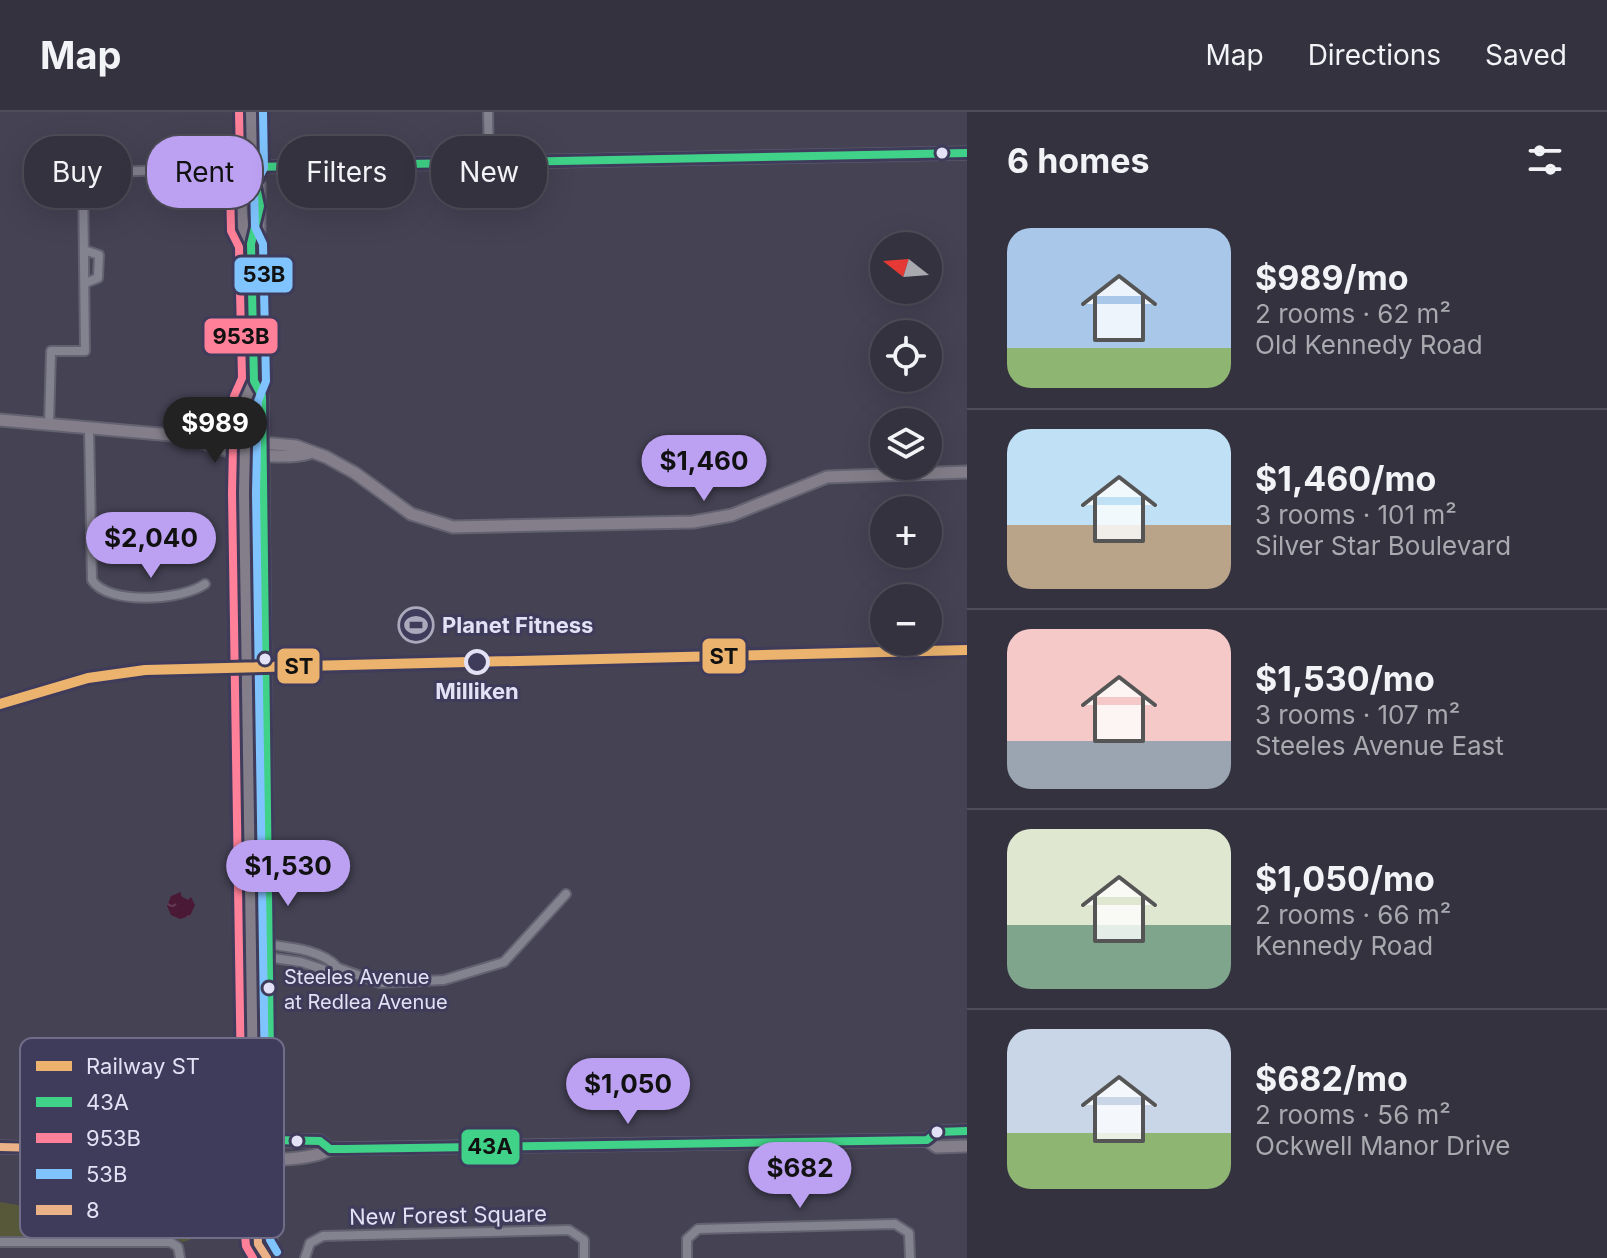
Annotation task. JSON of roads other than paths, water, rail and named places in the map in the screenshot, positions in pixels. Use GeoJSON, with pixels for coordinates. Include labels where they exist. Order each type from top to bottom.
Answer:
{"type":"FeatureCollection","features":[{"type":"Feature","properties":{"kind":"main road"},"geometry":{"type":"LineString","coordinates":[[251,112],[251,136]]}},
{"type":"Feature","properties":{"kind":"main road"},"geometry":{"type":"LineString","coordinates":[[547,161],[967,153]]}},
{"type":"Feature","properties":{"kind":"main road"},"geometry":{"type":"LineString","coordinates":[[262,167],[431,163]]}},
{"type":"Feature","properties":{"kind":"main road"},"geometry":{"type":"LineString","coordinates":[[243,208],[243,230],[251,244],[254,381],[246,398],[245,446],[254,1038]]}},
{"type":"Feature","properties":{"kind":"main road"},"geometry":{"type":"LineString","coordinates":[[254,381],[262,396],[271,1038]]}},
{"type":"Feature","properties":{"kind":"main road"},"geometry":{"type":"LineString","coordinates":[[0,420],[200,440],[211,437],[294,457],[309,453],[326,457],[355,473],[411,514],[453,527],[693,522],[732,515],[827,477],[967,472]]}},
{"type":"Feature","properties":{"kind":"main road"},"geometry":{"type":"LineString","coordinates":[[927,1140],[937,1132],[967,1131]]}},
{"type":"Feature","properties":{"kind":"main road"},"geometry":{"type":"LineString","coordinates":[[284,1140],[320,1141],[330,1149]]}},
{"type":"Feature","properties":{"kind":"main road"},"geometry":{"type":"LineString","coordinates":[[284,1158],[318,1157],[330,1149],[927,1140],[937,1147],[967,1146]]}},
{"type":"Feature","properties":{"kind":"main road"},"geometry":{"type":"LineString","coordinates":[[0,1147],[20,1147]]}},
{"type":"Feature","properties":{"kind":"main road"},"geometry":{"type":"LineString","coordinates":[[258,1238],[258,1244],[267,1257]]}},
{"type":"Feature","properties":{"kind":"street"},"geometry":{"type":"LineString","coordinates":[[488,112],[488,136]]}},
{"type":"Feature","properties":{"kind":"street"},"geometry":{"type":"LineString","coordinates":[[49,425],[51,351],[85,351],[83,173],[147,171]]}},
{"type":"Feature","properties":{"kind":"street"},"geometry":{"type":"LineString","coordinates":[[84,250],[99,255],[98,278],[85,283]]}},
{"type":"Feature","properties":{"kind":"street"},"geometry":{"type":"LineString","coordinates":[[89,429],[92,580],[97,588],[106,594],[129,598],[195,591],[205,584]]}},
{"type":"Feature","properties":{"kind":"street"},"geometry":{"type":"LineString","coordinates":[[253,942],[324,957],[338,968],[380,983],[444,980],[504,962],[566,894]]}},
{"type":"Feature","properties":{"kind":"street"},"geometry":{"type":"LineString","coordinates":[[253,955],[301,962],[328,971],[338,968]]}},
{"type":"Feature","properties":{"kind":"street"},"geometry":{"type":"LineString","coordinates":[[687,1258],[687,1239],[698,1229],[895,1224],[909,1233],[910,1258]]}},
{"type":"Feature","properties":{"kind":"street","name":"New Forest Square"},"geometry":{"type":"LineString","coordinates":[[305,1258],[310,1243],[323,1236],[569,1230],[584,1240],[584,1258]]}},
{"type":"Feature","properties":{"kind":"street"},"geometry":{"type":"LineString","coordinates":[[0,1242],[170,1242],[178,1247],[180,1258]]}},
{"type":"Feature","properties":{"kind":"water"},"geometry":{"type":"Polygon","coordinates":[[[181,892],[181,896],[188,900],[191,897],[195,905],[190,916],[180,919],[171,915],[167,906],[171,896],[181,892]]]}},
{"type":"Feature","properties":{"kind":"rail line","name":"ST"},"geometry":{"type":"LineString","coordinates":[[0,704],[88,678],[145,670],[967,650]]}},
{"type":"Feature","properties":{"kind":"place","name":"Planet Fitness"},"geometry":{"type":"Point","coordinates":[416,625]}},
{"type":"Feature","properties":{"kind":"place","name":"Milliken"},"geometry":{"type":"Point","coordinates":[477,662]}},
{"type":"Feature","properties":{"kind":"place","name":"Steeles Avenue at Redlea Avenue"},"geometry":{"type":"Point","coordinates":[269,988]}}]}
